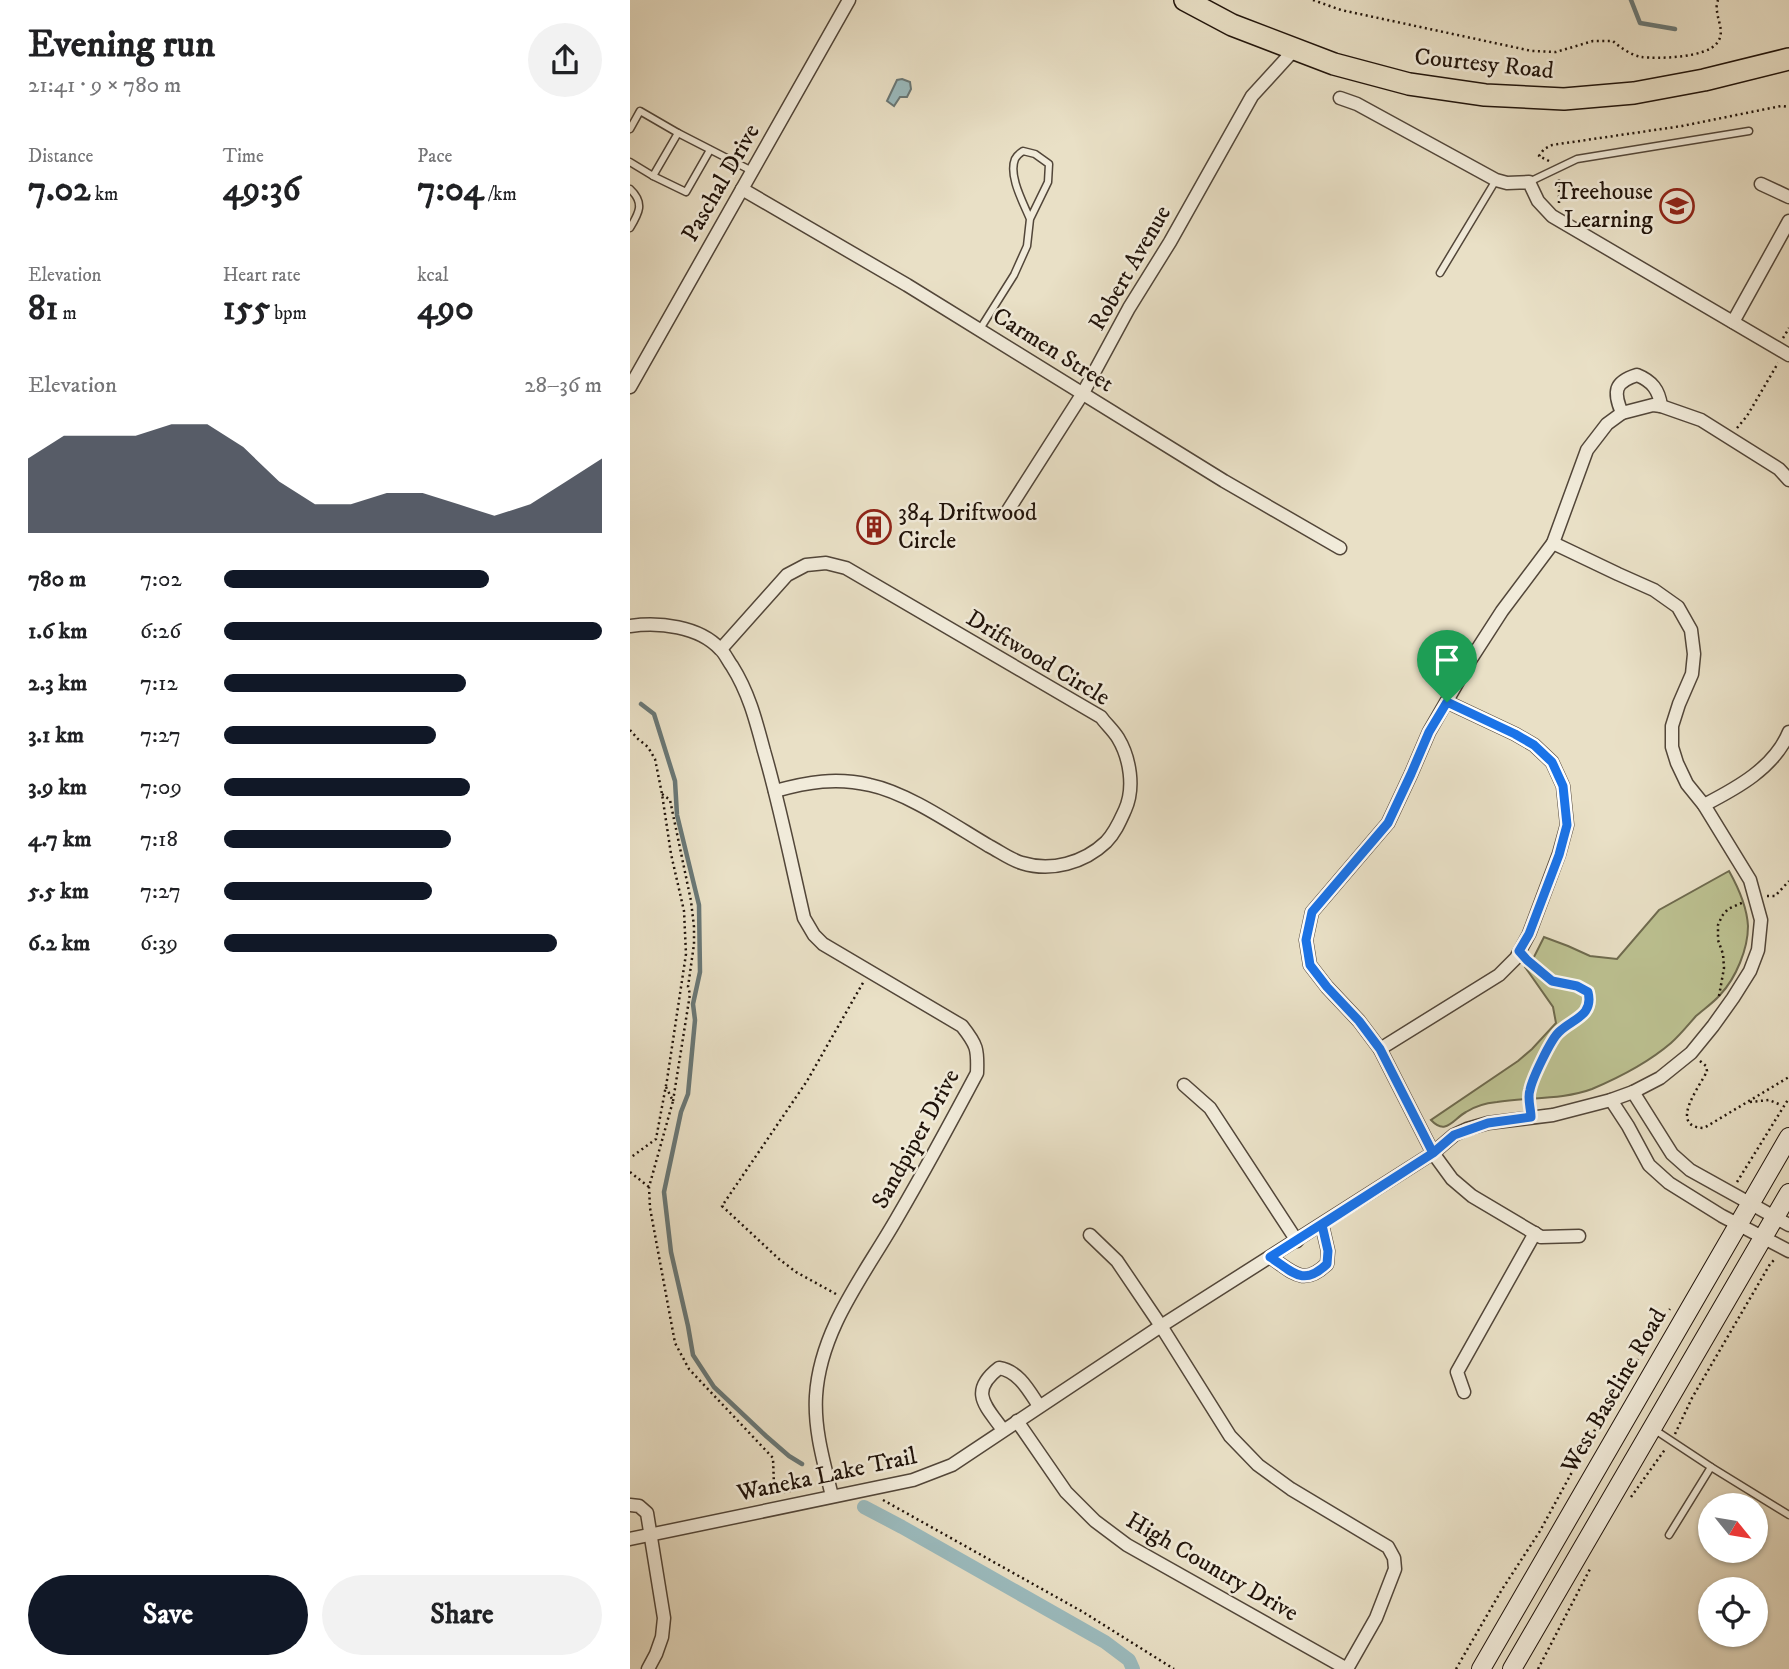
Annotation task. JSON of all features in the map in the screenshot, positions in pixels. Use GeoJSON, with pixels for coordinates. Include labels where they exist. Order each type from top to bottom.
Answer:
{"type":"FeatureCollection","features":[{"type":"Feature","properties":{"kind":"main road","name":"Courtesy Road"},"geometry":{"type":"LineString","coordinates":[[1185,0],[1232,25],[1334,64],[1409,84],[1485,95],[1564,99],[1634,93],[1704,80],[1789,59]]}},
{"type":"Feature","properties":{"kind":"main road","name":"West Baseline Road"},"geometry":{"type":"LineString","coordinates":[[1481,1669],[1789,1137]]}},
{"type":"Feature","properties":{"kind":"main road"},"geometry":{"type":"LineString","coordinates":[[1512,1669],[1763,1237],[1782,1221],[1789,1193]]}},
{"type":"Feature","properties":{"kind":"street","name":"Paschal Drive"},"geometry":{"type":"LineString","coordinates":[[630,387],[849,0]]}},
{"type":"Feature","properties":{"kind":"street","name":"Robert Avenue"},"geometry":{"type":"LineString","coordinates":[[1007,512],[1083,393],[1252,96],[1294,50]]}},
{"type":"Feature","properties":{"kind":"street"},"geometry":{"type":"LineString","coordinates":[[1340,98],[1357,104],[1496,180],[1529,183],[1538,201],[1552,216],[1733,322],[1785,356]]}},
{"type":"Feature","properties":{"kind":"street"},"geometry":{"type":"LineString","coordinates":[[1761,184],[1789,197]]}},
{"type":"Feature","properties":{"kind":"street","name":"Carmen Street"},"geometry":{"type":"LineString","coordinates":[[742,189],[980,329],[1224,481],[1340,548]]}},
{"type":"Feature","properties":{"kind":"street"},"geometry":{"type":"LineString","coordinates":[[1733,322],[1789,221]]}},
{"type":"Feature","properties":{"kind":"street"},"geometry":{"type":"LineString","coordinates":[[1622,413],[1616,395],[1618,386],[1626,378],[1637,375],[1653,384],[1660,395],[1661,405]]}},
{"type":"Feature","properties":{"kind":"street"},"geometry":{"type":"LineString","coordinates":[[1579,1236],[1541,1237],[1472,1196],[1452,1179],[1433,1153],[1380,1049],[1310,965],[1306,940],[1312,912],[1388,823],[1429,732],[1471,659],[1502,611],[1553,543],[1587,450],[1607,424],[1622,413],[1661,405],[1701,420],[1779,469],[1789,480]]}},
{"type":"Feature","properties":{"kind":"street","name":"Waneka Lake Trail"},"geometry":{"type":"LineString","coordinates":[[630,1539],[831,1490],[913,1480],[939,1471],[1433,1153],[1454,1135],[1488,1123],[1553,1115],[1611,1100],[1660,1078],[1691,1053],[1750,971],[1758,950],[1761,920],[1750,880],[1704,806],[1687,784],[1672,747],[1672,726],[1692,674],[1694,654],[1691,629],[1678,607],[1654,590],[1553,543]]}},
{"type":"Feature","properties":{"kind":"street","name":"Driftwood Circle"},"geometry":{"type":"LineString","coordinates":[[721,649],[787,575],[806,565],[826,563],[846,568],[1101,717],[1117,736],[1125,753],[1130,778],[1128,803],[1107,841],[1069,864],[1044,867],[1019,863],[901,796],[871,785],[839,780],[807,782],[775,791]]}},
{"type":"Feature","properties":{"kind":"street","name":"Sandpiper Drive"},"geometry":{"type":"LineString","coordinates":[[630,625],[659,624],[684,629],[710,640],[721,649],[741,681],[752,707],[775,791],[804,918],[814,935],[823,944],[961,1026],[973,1041],[978,1054],[977,1073],[830,1336],[820,1370],[816,1397],[817,1432],[831,1490]]}},
{"type":"Feature","properties":{"kind":"street"},"geometry":{"type":"LineString","coordinates":[[1380,1049],[1499,975],[1516,958],[1529,934],[1559,855],[1567,825],[1563,786],[1552,762],[1534,745],[1515,734],[1447,702]]}},
{"type":"Feature","properties":{"kind":"street"},"geometry":{"type":"LineString","coordinates":[[1704,806],[1764,767],[1784,745],[1789,732]]}},
{"type":"Feature","properties":{"kind":"street"},"geometry":{"type":"LineString","coordinates":[[1184,1085],[1209,1108],[1297,1241]]}},
{"type":"Feature","properties":{"kind":"street"},"geometry":{"type":"LineString","coordinates":[[1633,1092],[1672,1154],[1689,1170],[1782,1221]]}},
{"type":"Feature","properties":{"kind":"street"},"geometry":{"type":"LineString","coordinates":[[1611,1100],[1649,1165],[1669,1183],[1789,1251]]}},
{"type":"Feature","properties":{"kind":"street"},"geometry":{"type":"LineString","coordinates":[[1270,1257],[1294,1274],[1305,1277],[1317,1273],[1327,1264],[1328,1251],[1322,1225]]}},
{"type":"Feature","properties":{"kind":"street"},"geometry":{"type":"LineString","coordinates":[[1464,1392],[1457,1373],[1535,1233]]}},
{"type":"Feature","properties":{"kind":"street"},"geometry":{"type":"LineString","coordinates":[[1090,1235],[1117,1261],[1230,1436],[1258,1465],[1290,1489],[1388,1547],[1394,1558],[1395,1569],[1376,1618],[1347,1669]]}},
{"type":"Feature","properties":{"kind":"street"},"geometry":{"type":"LineString","coordinates":[[1003,1430],[981,1396],[983,1385],[999,1368],[1016,1374],[1040,1406]]}},
{"type":"Feature","properties":{"kind":"street","name":"High Country Drive"},"geometry":{"type":"LineString","coordinates":[[1017,1421],[1066,1492],[1095,1521],[1127,1545],[1347,1669]]}},
{"type":"Feature","properties":{"kind":"street"},"geometry":{"type":"LineString","coordinates":[[630,1505],[639,1506],[647,1513],[664,1618],[662,1637],[648,1669]]}},
{"type":"Feature","properties":{"kind":"lane"},"geometry":{"type":"LineString","coordinates":[[630,130],[640,111],[752,172]]}},
{"type":"Feature","properties":{"kind":"lane"},"geometry":{"type":"LineString","coordinates":[[1529,183],[1577,159],[1749,131]]}},
{"type":"Feature","properties":{"kind":"lane"},"geometry":{"type":"LineString","coordinates":[[653,176],[678,133]]}},
{"type":"Feature","properties":{"kind":"lane"},"geometry":{"type":"LineString","coordinates":[[630,162],[686,192],[710,150]]}},
{"type":"Feature","properties":{"kind":"lane"},"geometry":{"type":"LineString","coordinates":[[980,329],[1014,275],[1027,246],[1030,219],[1048,183],[1049,164],[1035,154],[1023,151],[1015,158],[1013,171],[1030,219]]}},
{"type":"Feature","properties":{"kind":"lane"},"geometry":{"type":"LineString","coordinates":[[1440,273],[1496,180]]}},
{"type":"Feature","properties":{"kind":"lane"},"geometry":{"type":"LineString","coordinates":[[630,188],[639,204],[639,210],[630,228]]}},
{"type":"Feature","properties":{"kind":"lane"},"geometry":{"type":"LineString","coordinates":[[1653,1429],[1789,1515]]}},
{"type":"Feature","properties":{"kind":"lane"},"geometry":{"type":"LineString","coordinates":[[1670,1535],[1711,1467]]}},
{"type":"Feature","properties":{"kind":"path"},"geometry":{"type":"LineString","coordinates":[[1314,0],[1341,10],[1532,51],[1556,52],[1593,41],[1612,41],[1640,57],[1692,55],[1717,44],[1721,35],[1716,10],[1718,0]]}},
{"type":"Feature","properties":{"kind":"path"},"geometry":{"type":"LineString","coordinates":[[1554,166],[1539,156],[1544,149],[1552,145],[1682,127],[1781,106],[1789,107]]}},
{"type":"Feature","properties":{"kind":"path"},"geometry":{"type":"LineString","coordinates":[[1783,338],[1789,328]]}},
{"type":"Feature","properties":{"kind":"path"},"geometry":{"type":"LineString","coordinates":[[1737,429],[1785,356]]}},
{"type":"Feature","properties":{"kind":"path"},"geometry":{"type":"LineString","coordinates":[[630,730],[648,747],[655,759],[684,911],[686,954],[656,1139],[630,1158]]}},
{"type":"Feature","properties":{"kind":"path"},"geometry":{"type":"LineString","coordinates":[[662,794],[670,800],[694,927],[688,987],[690,994],[673,1101],[649,1187],[650,1208],[675,1343],[689,1369],[773,1458],[775,1485],[779,1493],[831,1490]]}},
{"type":"Feature","properties":{"kind":"path"},"geometry":{"type":"LineString","coordinates":[[1713,1026],[1724,968],[1718,940],[1718,925],[1722,916],[1728,909],[1755,897],[1775,895],[1789,881]]}},
{"type":"Feature","properties":{"kind":"path"},"geometry":{"type":"LineString","coordinates":[[1519,951],[1552,981],[1577,986],[1588,992],[1590,1000],[1583,1015],[1558,1032],[1552,1043],[1530,1090],[1531,1117]]}},
{"type":"Feature","properties":{"kind":"path"},"geometry":{"type":"LineString","coordinates":[[848,1301],[796,1272],[722,1206],[807,1081],[870,971]]}},
{"type":"Feature","properties":{"kind":"path"},"geometry":{"type":"LineString","coordinates":[[1691,1053],[1706,1066],[1707,1071],[1687,1107],[1689,1122],[1696,1128],[1704,1128],[1789,1077]]}},
{"type":"Feature","properties":{"kind":"path"},"geometry":{"type":"LineString","coordinates":[[666,1087],[673,1101]]}},
{"type":"Feature","properties":{"kind":"path"},"geometry":{"type":"LineString","coordinates":[[1737,1182],[1789,1098]]}},
{"type":"Feature","properties":{"kind":"path"},"geometry":{"type":"LineString","coordinates":[[1748,1102],[1769,1100],[1781,1105]]}},
{"type":"Feature","properties":{"kind":"path"},"geometry":{"type":"LineString","coordinates":[[630,1172],[649,1187]]}},
{"type":"Feature","properties":{"kind":"path"},"geometry":{"type":"LineString","coordinates":[[1630,1498],[1662,1456],[1698,1387],[1776,1257]]}},
{"type":"Feature","properties":{"kind":"path"},"geometry":{"type":"LineString","coordinates":[[1456,1669],[1546,1521],[1621,1384],[1672,1307]]}},
{"type":"Feature","properties":{"kind":"path"},"geometry":{"type":"LineString","coordinates":[[880,1499],[1083,1612],[1174,1669]]}},
{"type":"Feature","properties":{"kind":"path"},"geometry":{"type":"LineString","coordinates":[[1538,1669],[1592,1565]]}},
{"type":"Feature","properties":{"kind":"green space"},"geometry":{"type":"Polygon","coordinates":[[[1729,871],[1742,897],[1747,919],[1743,953],[1726,988],[1671,1043],[1633,1069],[1581,1093],[1485,1104],[1477,1106],[1445,1126],[1436,1125],[1431,1120],[1518,1061],[1556,1023],[1553,1007],[1525,967],[1534,957],[1544,937],[1590,956],[1617,959],[1659,910],[1729,871]]]}},
{"type":"Feature","properties":{"kind":"water"},"geometry":{"type":"Polygon","coordinates":[[[897,80],[910,82],[911,89],[907,97],[900,97],[894,106],[887,101],[897,80]]]}},
{"type":"Feature","properties":{"kind":"waterway"},"geometry":{"type":"LineString","coordinates":[[1631,0],[1640,23],[1675,29]]}},
{"type":"Feature","properties":{"kind":"waterway"},"geometry":{"type":"LineString","coordinates":[[641,704],[654,714],[675,781],[677,815],[699,905],[700,972],[693,1004],[695,1020],[688,1094],[681,1112],[664,1192],[671,1252],[693,1355],[714,1387],[766,1436],[802,1464]]}},
{"type":"Feature","properties":{"kind":"waterway"},"geometry":{"type":"LineString","coordinates":[[864,1507],[1105,1642],[1129,1660],[1133,1669]]}},
{"type":"Feature","properties":{"kind":"place","name":"Treehouse Learning"},"geometry":{"type":"Point","coordinates":[1677,206]}},
{"type":"Feature","properties":{"kind":"place","name":"384 Driftwood Circle"},"geometry":{"type":"Point","coordinates":[874,527]}},
{"type":"Feature","properties":{"kind":"route"},"geometry":{"type":"LineString","coordinates":[[1447,702],[1429,732],[1388,823],[1312,912],[1306,940],[1310,965],[1380,1049],[1433,1153],[1270,1257],[1294,1274],[1305,1277],[1317,1273],[1327,1264],[1328,1251],[1322,1225],[1433,1153],[1454,1135],[1488,1123],[1531,1117],[1530,1090],[1552,1043],[1558,1032],[1583,1015],[1590,1000],[1588,992],[1577,986],[1552,981],[1519,951],[1529,934],[1559,855],[1567,825],[1563,786],[1552,762],[1534,745],[1515,734],[1447,702]]}}]}
